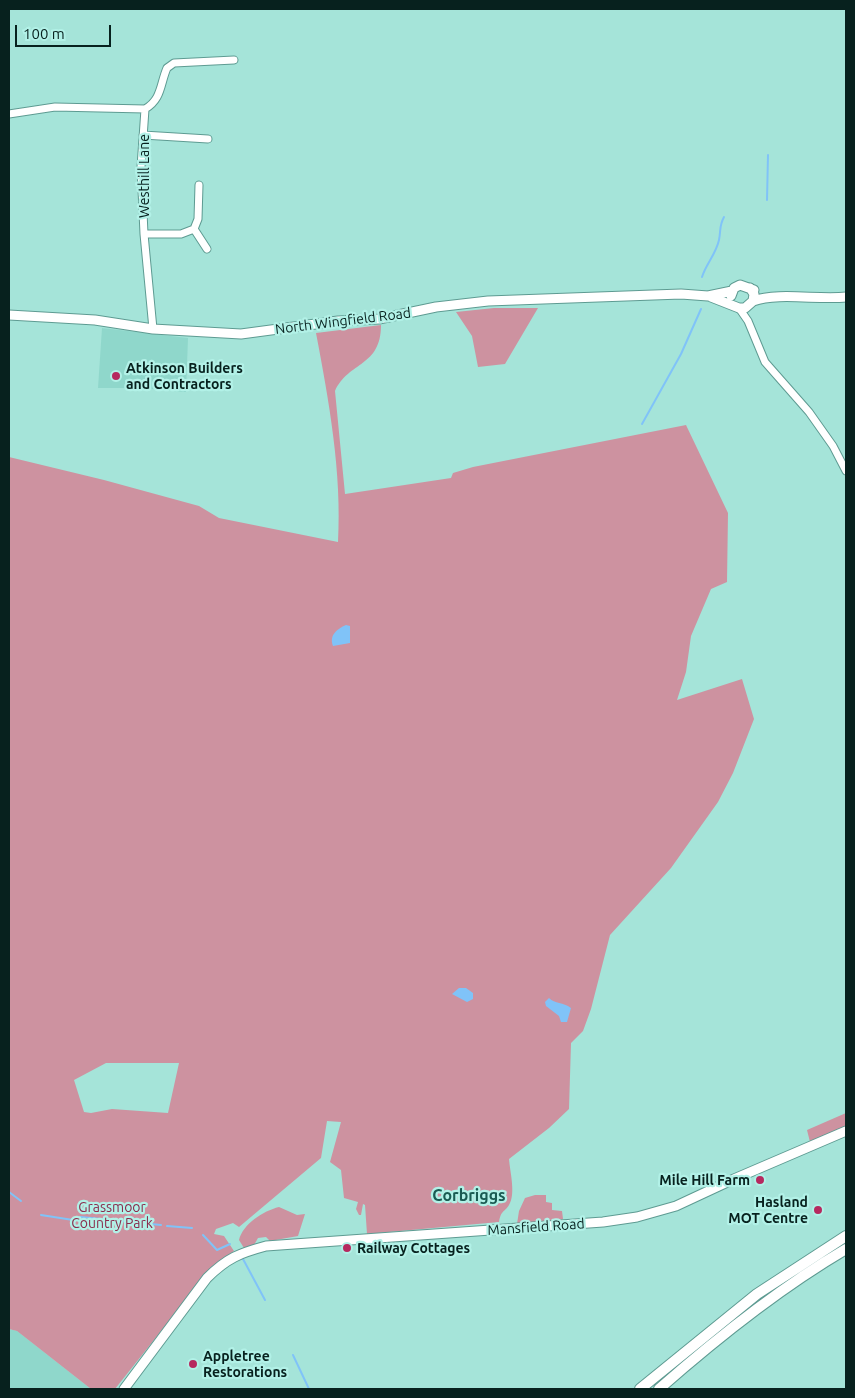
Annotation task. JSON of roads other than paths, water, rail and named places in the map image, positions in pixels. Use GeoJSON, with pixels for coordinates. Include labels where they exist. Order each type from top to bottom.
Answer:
{"type":"FeatureCollection","features":[{"type":"Feature","properties":{"kind":"highway"},"geometry":{"type":"LineString","coordinates":[[640,1389],[756,1294],[846,1236]]}},
{"type":"Feature","properties":{"kind":"highway"},"geometry":{"type":"LineString","coordinates":[[658,1389],[712,1342],[764,1302],[846,1249]]}},
{"type":"Feature","properties":{"kind":"main road"},"geometry":{"type":"LineString","coordinates":[[770,297],[740,285],[732,291],[731,298],[736,306],[770,297],[810,299],[846,297]]}},
{"type":"Feature","properties":{"kind":"main road"},"geometry":{"type":"LineString","coordinates":[[750,288],[754,294],[752,303]]}},
{"type":"Feature","properties":{"kind":"main road","name":"North Wingfield Road"},"geometry":{"type":"LineString","coordinates":[[708,296],[732,291]]}},
{"type":"Feature","properties":{"kind":"main road","name":"North Wingfield Road"},"geometry":{"type":"LineString","coordinates":[[9,315],[95,320],[153,329],[241,334],[331,322],[379,318],[436,307],[488,301],[681,294],[708,296],[736,306]]}},
{"type":"Feature","properties":{"kind":"main road","name":"Mansfield Road"},"geometry":{"type":"LineString","coordinates":[[124,1389],[207,1278],[219,1265],[241,1253],[266,1246],[603,1222],[637,1217],[676,1206],[846,1131]]}},
{"type":"Feature","properties":{"kind":"street"},"geometry":{"type":"LineString","coordinates":[[9,114],[55,107],[146,108],[154,104],[160,95],[167,68],[174,63],[234,60]]}},
{"type":"Feature","properties":{"kind":"street","name":"Westhill Lane"},"geometry":{"type":"LineString","coordinates":[[146,108],[141,167],[144,234],[153,329]]}},
{"type":"Feature","properties":{"kind":"street"},"geometry":{"type":"LineString","coordinates":[[143,135],[208,139]]}},
{"type":"Feature","properties":{"kind":"street"},"geometry":{"type":"LineString","coordinates":[[144,234],[181,234],[194,229],[198,219],[199,185]]}},
{"type":"Feature","properties":{"kind":"street"},"geometry":{"type":"LineString","coordinates":[[194,229],[207,249]]}},
{"type":"Feature","properties":{"kind":"street"},"geometry":{"type":"LineString","coordinates":[[748,321],[752,303]]}},
{"type":"Feature","properties":{"kind":"street"},"geometry":{"type":"LineString","coordinates":[[736,306],[748,321],[765,362],[809,412],[833,446],[846,471]]}},
{"type":"Feature","properties":{"kind":"water"},"geometry":{"type":"Polygon","coordinates":[[[346,625],[350,626],[350,643],[333,646],[333,636],[340,628],[346,625]]]}},
{"type":"Feature","properties":{"kind":"water"},"geometry":{"type":"Polygon","coordinates":[[[459,988],[466,988],[473,993],[473,999],[467,1002],[452,994],[459,988]]]}},
{"type":"Feature","properties":{"kind":"water"},"geometry":{"type":"Polygon","coordinates":[[[549,998],[571,1008],[567,1022],[561,1022],[559,1016],[546,1006],[545,1002],[549,998]]]}},
{"type":"Feature","properties":{"kind":"waterway"},"geometry":{"type":"LineString","coordinates":[[767,200],[768,155]]}},
{"type":"Feature","properties":{"kind":"waterway"},"geometry":{"type":"LineString","coordinates":[[702,277],[718,245],[724,217]]}},
{"type":"Feature","properties":{"kind":"waterway"},"geometry":{"type":"LineString","coordinates":[[642,424],[681,354],[701,309]]}},
{"type":"Feature","properties":{"kind":"waterway"},"geometry":{"type":"LineString","coordinates":[[9,1192],[21,1201]]}},
{"type":"Feature","properties":{"kind":"waterway"},"geometry":{"type":"LineString","coordinates":[[41,1215],[73,1220],[81,1217],[161,1225]]}},
{"type":"Feature","properties":{"kind":"waterway"},"geometry":{"type":"LineString","coordinates":[[167,1226],[192,1228]]}},
{"type":"Feature","properties":{"kind":"waterway"},"geometry":{"type":"LineString","coordinates":[[203,1235],[217,1250],[230,1244]]}},
{"type":"Feature","properties":{"kind":"waterway"},"geometry":{"type":"LineString","coordinates":[[243,1259],[265,1300]]}},
{"type":"Feature","properties":{"kind":"waterway"},"geometry":{"type":"LineString","coordinates":[[293,1355],[309,1389]]}},
{"type":"Feature","properties":{"kind":"place","name":"Atkinson Builders and Contractors"},"geometry":{"type":"Point","coordinates":[116,376]}},
{"type":"Feature","properties":{"kind":"place","name":"Mile Hill Farm"},"geometry":{"type":"Point","coordinates":[760,1180]}},
{"type":"Feature","properties":{"kind":"place","name":"Hasland MOT Centre"},"geometry":{"type":"Point","coordinates":[818,1210]}},
{"type":"Feature","properties":{"kind":"place","name":"Railway Cottages"},"geometry":{"type":"Point","coordinates":[347,1248]}},
{"type":"Feature","properties":{"kind":"place","name":"Appletree Restorations"},"geometry":{"type":"Point","coordinates":[193,1364]}},
{"type":"Feature","properties":{"kind":"district","name":"Corbriggs"},"geometry":{"type":"Point","coordinates":[469,1196]}},
{"type":"Feature","properties":{"kind":"park label","name":"Grassmoor Country Park"},"geometry":{"type":"Point","coordinates":[112,1216]}}]}
